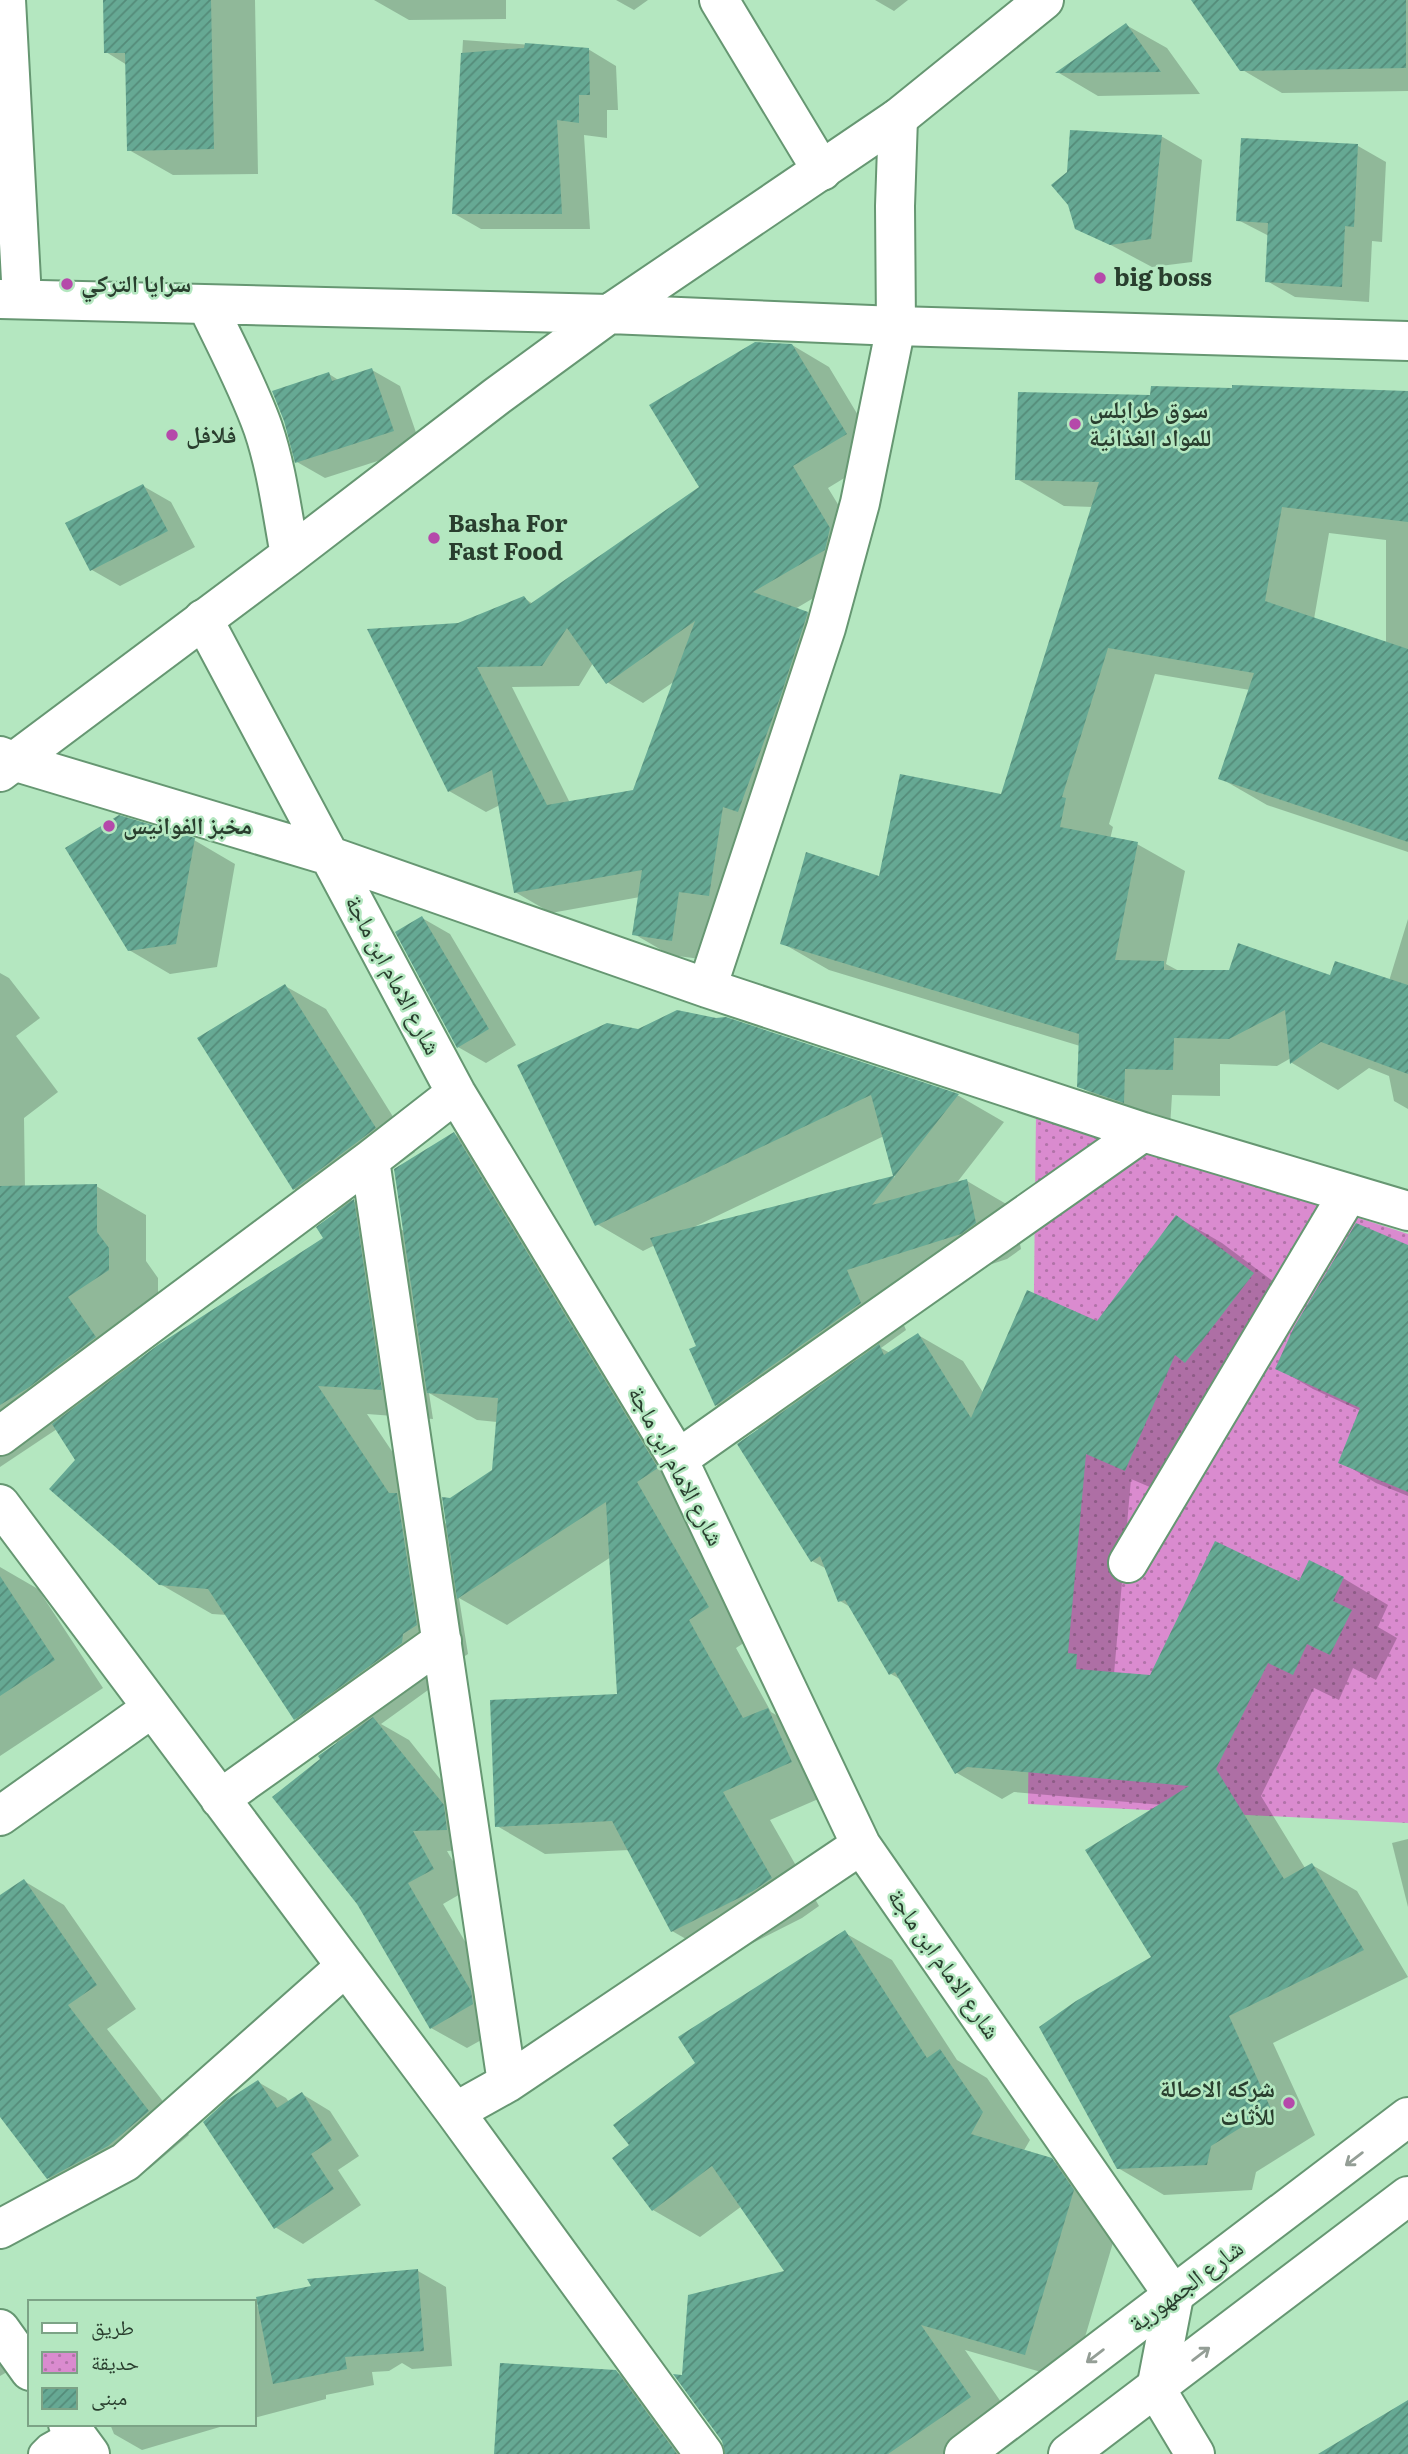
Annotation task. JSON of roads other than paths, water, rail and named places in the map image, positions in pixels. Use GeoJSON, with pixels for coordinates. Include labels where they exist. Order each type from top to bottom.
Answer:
{"type":"FeatureCollection","features":[{"type":"Feature","properties":{"kind":"street"},"geometry":{"type":"LineString","coordinates":[[6,0],[11,299],[609,314],[895,326],[1408,341]]}},
{"type":"Feature","properties":{"kind":"street"},"geometry":{"type":"LineString","coordinates":[[719,0],[822,171]]}},
{"type":"Feature","properties":{"kind":"street"},"geometry":{"type":"LineString","coordinates":[[4,763],[290,555],[609,314],[898,118],[1044,0]]}},
{"type":"Feature","properties":{"kind":"street"},"geometry":{"type":"LineString","coordinates":[[707,988],[826,628],[860,503],[895,326],[898,118]]}},
{"type":"Feature","properties":{"kind":"street"},"geometry":{"type":"LineString","coordinates":[[207,305],[263,428],[290,555]]}},
{"type":"Feature","properties":{"kind":"street","name":"شارع الامام ابن ماجة"},"geometry":{"type":"LineString","coordinates":[[203,619],[456,1093],[678,1459],[861,1844],[1174,2296]]}},
{"type":"Feature","properties":{"kind":"street"},"geometry":{"type":"LineString","coordinates":[[4,763],[330,856],[707,988],[1143,1132],[1408,1211]]}},
{"type":"Feature","properties":{"kind":"street"},"geometry":{"type":"LineString","coordinates":[[0,1436],[456,1093]]}},
{"type":"Feature","properties":{"kind":"street"},"geometry":{"type":"LineString","coordinates":[[678,1459],[1143,1132]]}},
{"type":"Feature","properties":{"kind":"street"},"geometry":{"type":"LineString","coordinates":[[370,1160],[507,2083]]}},
{"type":"Feature","properties":{"kind":"street"},"geometry":{"type":"LineString","coordinates":[[1128,1563],[1348,1194]]}},
{"type":"Feature","properties":{"kind":"street"},"geometry":{"type":"LineString","coordinates":[[0,1504],[455,2112],[704,2454]]}},
{"type":"Feature","properties":{"kind":"street"},"geometry":{"type":"LineString","coordinates":[[220,1799],[442,1641]]}},
{"type":"Feature","properties":{"kind":"street"},"geometry":{"type":"LineString","coordinates":[[0,1816],[152,1708]]}},
{"type":"Feature","properties":{"kind":"street"},"geometry":{"type":"LineString","coordinates":[[455,2112],[507,2083],[861,1844]]}},
{"type":"Feature","properties":{"kind":"street"},"geometry":{"type":"LineString","coordinates":[[0,2229],[125,2162],[346,1966]]}},
{"type":"Feature","properties":{"kind":"street","name":"شارع الجمهورية"},"geometry":{"type":"LineString","coordinates":[[964,2454],[1408,2117]]}},
{"type":"Feature","properties":{"kind":"street"},"geometry":{"type":"LineString","coordinates":[[1068,2454],[1408,2196]]}},
{"type":"Feature","properties":{"kind":"street"},"geometry":{"type":"LineString","coordinates":[[1174,2296],[1156,2389],[1195,2454]]}},
{"type":"Feature","properties":{"kind":"street"},"geometry":{"type":"LineString","coordinates":[[0,2329],[28,2368]]}},
{"type":"Feature","properties":{"kind":"place","name":"big boss"},"geometry":{"type":"Point","coordinates":[1100,278]}},
{"type":"Feature","properties":{"kind":"place","name":"سرايا التركي"},"geometry":{"type":"Point","coordinates":[67,284]}},
{"type":"Feature","properties":{"kind":"place","name":"سوق طرابلس للمواد الغذائية"},"geometry":{"type":"Point","coordinates":[1075,424]}},
{"type":"Feature","properties":{"kind":"place","name":"فلافل"},"geometry":{"type":"Point","coordinates":[172,435]}},
{"type":"Feature","properties":{"kind":"place","name":"Basha For Fast Food"},"geometry":{"type":"Point","coordinates":[434,538]}},
{"type":"Feature","properties":{"kind":"place","name":"مخبز الفوانيس"},"geometry":{"type":"Point","coordinates":[109,826]}},
{"type":"Feature","properties":{"kind":"place","name":"شركه الاصالة للأثاث"},"geometry":{"type":"Point","coordinates":[1289,2103]}}]}
